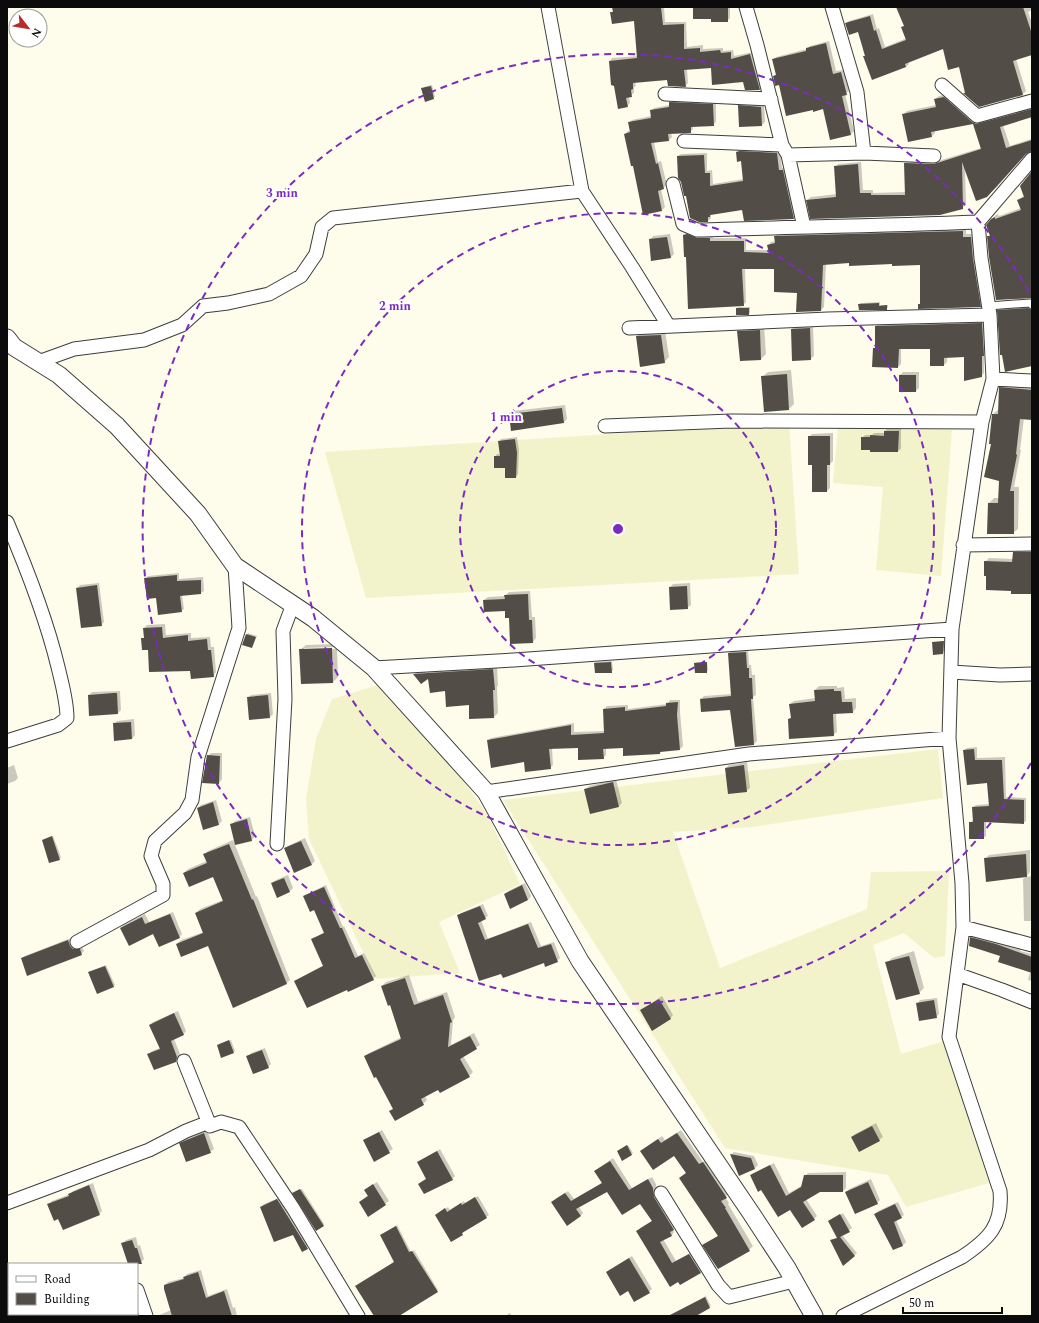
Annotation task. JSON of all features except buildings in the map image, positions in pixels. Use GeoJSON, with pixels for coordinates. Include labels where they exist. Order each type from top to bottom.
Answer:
{"type":"FeatureCollection","features":[{"type":"Feature","properties":{"kind":"street"},"geometry":{"type":"LineString","coordinates":[[548,7],[582,191],[632,266],[668,325]]}},
{"type":"Feature","properties":{"kind":"street"},"geometry":{"type":"LineString","coordinates":[[746,7],[758,45],[804,227]]}},
{"type":"Feature","properties":{"kind":"street"},"geometry":{"type":"LineString","coordinates":[[832,7],[857,92],[864,153]]}},
{"type":"Feature","properties":{"kind":"street"},"geometry":{"type":"LineString","coordinates":[[942,85],[977,116],[1032,101]]}},
{"type":"Feature","properties":{"kind":"street"},"geometry":{"type":"LineString","coordinates":[[665,94],[771,99]]}},
{"type":"Feature","properties":{"kind":"street"},"geometry":{"type":"LineString","coordinates":[[684,141],[785,150],[934,156]]}},
{"type":"Feature","properties":{"kind":"street"},"geometry":{"type":"LineString","coordinates":[[843,1316],[973,1249],[986,1238],[994,1228],[1001,1211],[1000,1191],[949,1037],[963,928],[962,883],[949,738],[952,629],[982,422],[993,379],[989,311],[981,258],[978,222],[1032,159]]}},
{"type":"Feature","properties":{"kind":"street"},"geometry":{"type":"LineString","coordinates":[[673,184],[683,224],[696,230],[888,226],[978,222]]}},
{"type":"Feature","properties":{"kind":"street"},"geometry":{"type":"LineString","coordinates":[[38,362],[74,349],[144,340],[182,325],[203,306],[228,303],[269,294],[301,276],[316,254],[322,227],[333,218],[582,191]]}},
{"type":"Feature","properties":{"kind":"street"},"geometry":{"type":"LineString","coordinates":[[629,328],[989,311]]}},
{"type":"Feature","properties":{"kind":"street"},"geometry":{"type":"LineString","coordinates":[[7,338],[14,347],[59,375],[117,426],[198,514],[235,566],[313,618],[374,668],[486,792],[580,961],[751,1213],[787,1268],[814,1316]]}},
{"type":"Feature","properties":{"kind":"street"},"geometry":{"type":"LineString","coordinates":[[993,379],[1032,381]]}},
{"type":"Feature","properties":{"kind":"street"},"geometry":{"type":"LineString","coordinates":[[605,426],[731,420],[982,422]]}},
{"type":"Feature","properties":{"kind":"street"},"geometry":{"type":"LineString","coordinates":[[7,522],[20,552],[50,635],[67,704],[67,718],[58,725],[7,741]]}},
{"type":"Feature","properties":{"kind":"street"},"geometry":{"type":"LineString","coordinates":[[964,545],[1032,544]]}},
{"type":"Feature","properties":{"kind":"street"},"geometry":{"type":"LineString","coordinates":[[77,942],[163,895],[163,884],[151,856],[155,840],[185,813],[192,800],[198,757],[239,628],[235,566]]}},
{"type":"Feature","properties":{"kind":"street"},"geometry":{"type":"LineString","coordinates":[[277,844],[285,699],[283,631],[293,604]]}},
{"type":"Feature","properties":{"kind":"street"},"geometry":{"type":"LineString","coordinates":[[374,668],[530,659],[952,629]]}},
{"type":"Feature","properties":{"kind":"street"},"geometry":{"type":"LineString","coordinates":[[951,672],[1000,675],[1032,674]]}},
{"type":"Feature","properties":{"kind":"street"},"geometry":{"type":"LineString","coordinates":[[486,792],[749,754],[949,738]]}},
{"type":"Feature","properties":{"kind":"street"},"geometry":{"type":"LineString","coordinates":[[963,928],[1032,945]]}},
{"type":"Feature","properties":{"kind":"street"},"geometry":{"type":"LineString","coordinates":[[956,974],[1032,1002]]}},
{"type":"Feature","properties":{"kind":"street"},"geometry":{"type":"LineString","coordinates":[[184,1061],[210,1126],[222,1122],[239,1127],[293,1208],[358,1316]]}},
{"type":"Feature","properties":{"kind":"street"},"geometry":{"type":"LineString","coordinates":[[7,1203],[149,1150],[186,1131],[209,1122]]}},
{"type":"Feature","properties":{"kind":"street"},"geometry":{"type":"LineString","coordinates":[[661,1193],[718,1285],[729,1297],[794,1281]]}},
{"type":"Feature","properties":{"kind":"street"},"geometry":{"type":"LineString","coordinates":[[138,1293],[146,1316]]}},
{"type":"Feature","properties":{"kind":"lane"},"geometry":{"type":"LineString","coordinates":[[989,311],[1030,303],[1032,305]]}},
{"type":"Feature","properties":{"kind":"green space"},"geometry":{"type":"Polygon","coordinates":[[[789,423],[799,574],[366,598],[325,452],[789,423]]]}},
{"type":"Feature","properties":{"kind":"green space"},"geometry":{"type":"Polygon","coordinates":[[[838,428],[952,430],[941,576],[876,570],[883,487],[833,483],[838,428]]]}},
{"type":"Feature","properties":{"kind":"green space"},"geometry":{"type":"Polygon","coordinates":[[[378,685],[457,772],[487,814],[520,884],[439,922],[460,973],[376,979],[309,839],[306,798],[316,739],[332,699],[378,685]]]}},
{"type":"Feature","properties":{"kind":"green space"},"geometry":{"type":"Polygon","coordinates":[[[938,749],[943,798],[752,827],[673,832],[720,968],[867,909],[871,872],[949,871],[945,956],[934,958],[904,933],[873,945],[901,1054],[944,1041],[989,1183],[906,1207],[888,1175],[725,1148],[503,800],[938,749]]]}}]}
